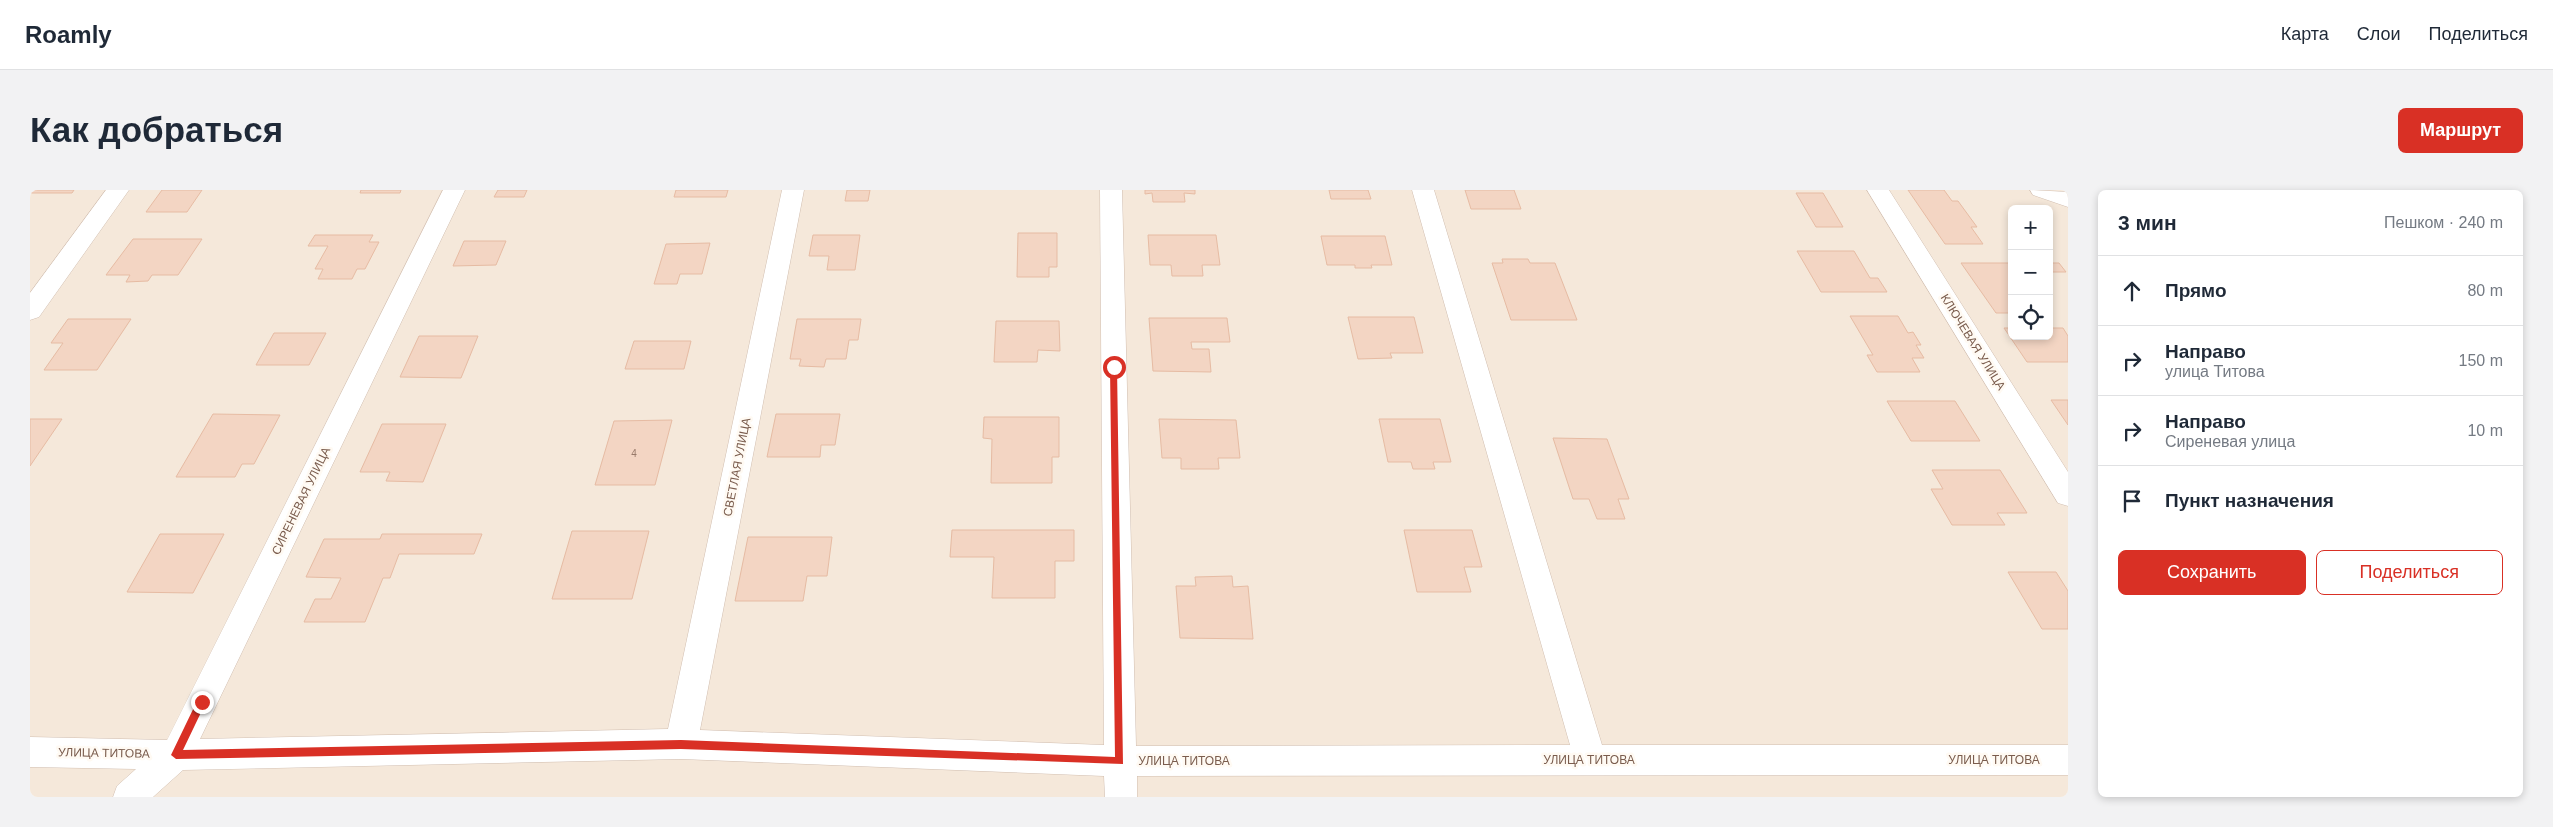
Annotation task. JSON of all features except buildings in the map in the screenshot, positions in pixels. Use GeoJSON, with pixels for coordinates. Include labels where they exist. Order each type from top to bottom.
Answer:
{"type":"FeatureCollection","features":[{"type":"Feature","properties":{"kind":"street"},"geometry":{"type":"LineString","coordinates":[[30,312],[118,190]]}},
{"type":"Feature","properties":{"kind":"street","name":"СИРЕНЕВАЯ УЛИЦА"},"geometry":{"type":"LineString","coordinates":[[129,797],[176,755],[454,190]]}},
{"type":"Feature","properties":{"kind":"street","name":"СВЕТЛАЯ УЛИЦА"},"geometry":{"type":"LineString","coordinates":[[681,744],[793,190]]}},
{"type":"Feature","properties":{"kind":"street"},"geometry":{"type":"LineString","coordinates":[[1111,190],[1121,797]]}},
{"type":"Feature","properties":{"kind":"street"},"geometry":{"type":"LineString","coordinates":[[1423,190],[1590,760]]}},
{"type":"Feature","properties":{"kind":"street","name":"КЛЮЧЕВАЯ УЛИЦА"},"geometry":{"type":"LineString","coordinates":[[1878,190],[2068,495]]}},
{"type":"Feature","properties":{"kind":"street"},"geometry":{"type":"LineString","coordinates":[[2041,190],[2068,200]]}},
{"type":"Feature","properties":{"kind":"street","name":"УЛИЦА ТИТОВА"},"geometry":{"type":"LineString","coordinates":[[30,752],[176,755],[681,744],[1120,761],[2068,760]]}},
{"type":"Feature","properties":{"kind":"shaded area"},"geometry":{"type":"Polygon","coordinates":[[[30,190],[2068,190],[2068,797],[30,797],[30,190]]]}},
{"type":"Feature","properties":{"kind":"route"},"geometry":{"type":"LineString","coordinates":[[202,702],[176,755],[681,744],[1120,761],[1114,367]]}}]}
